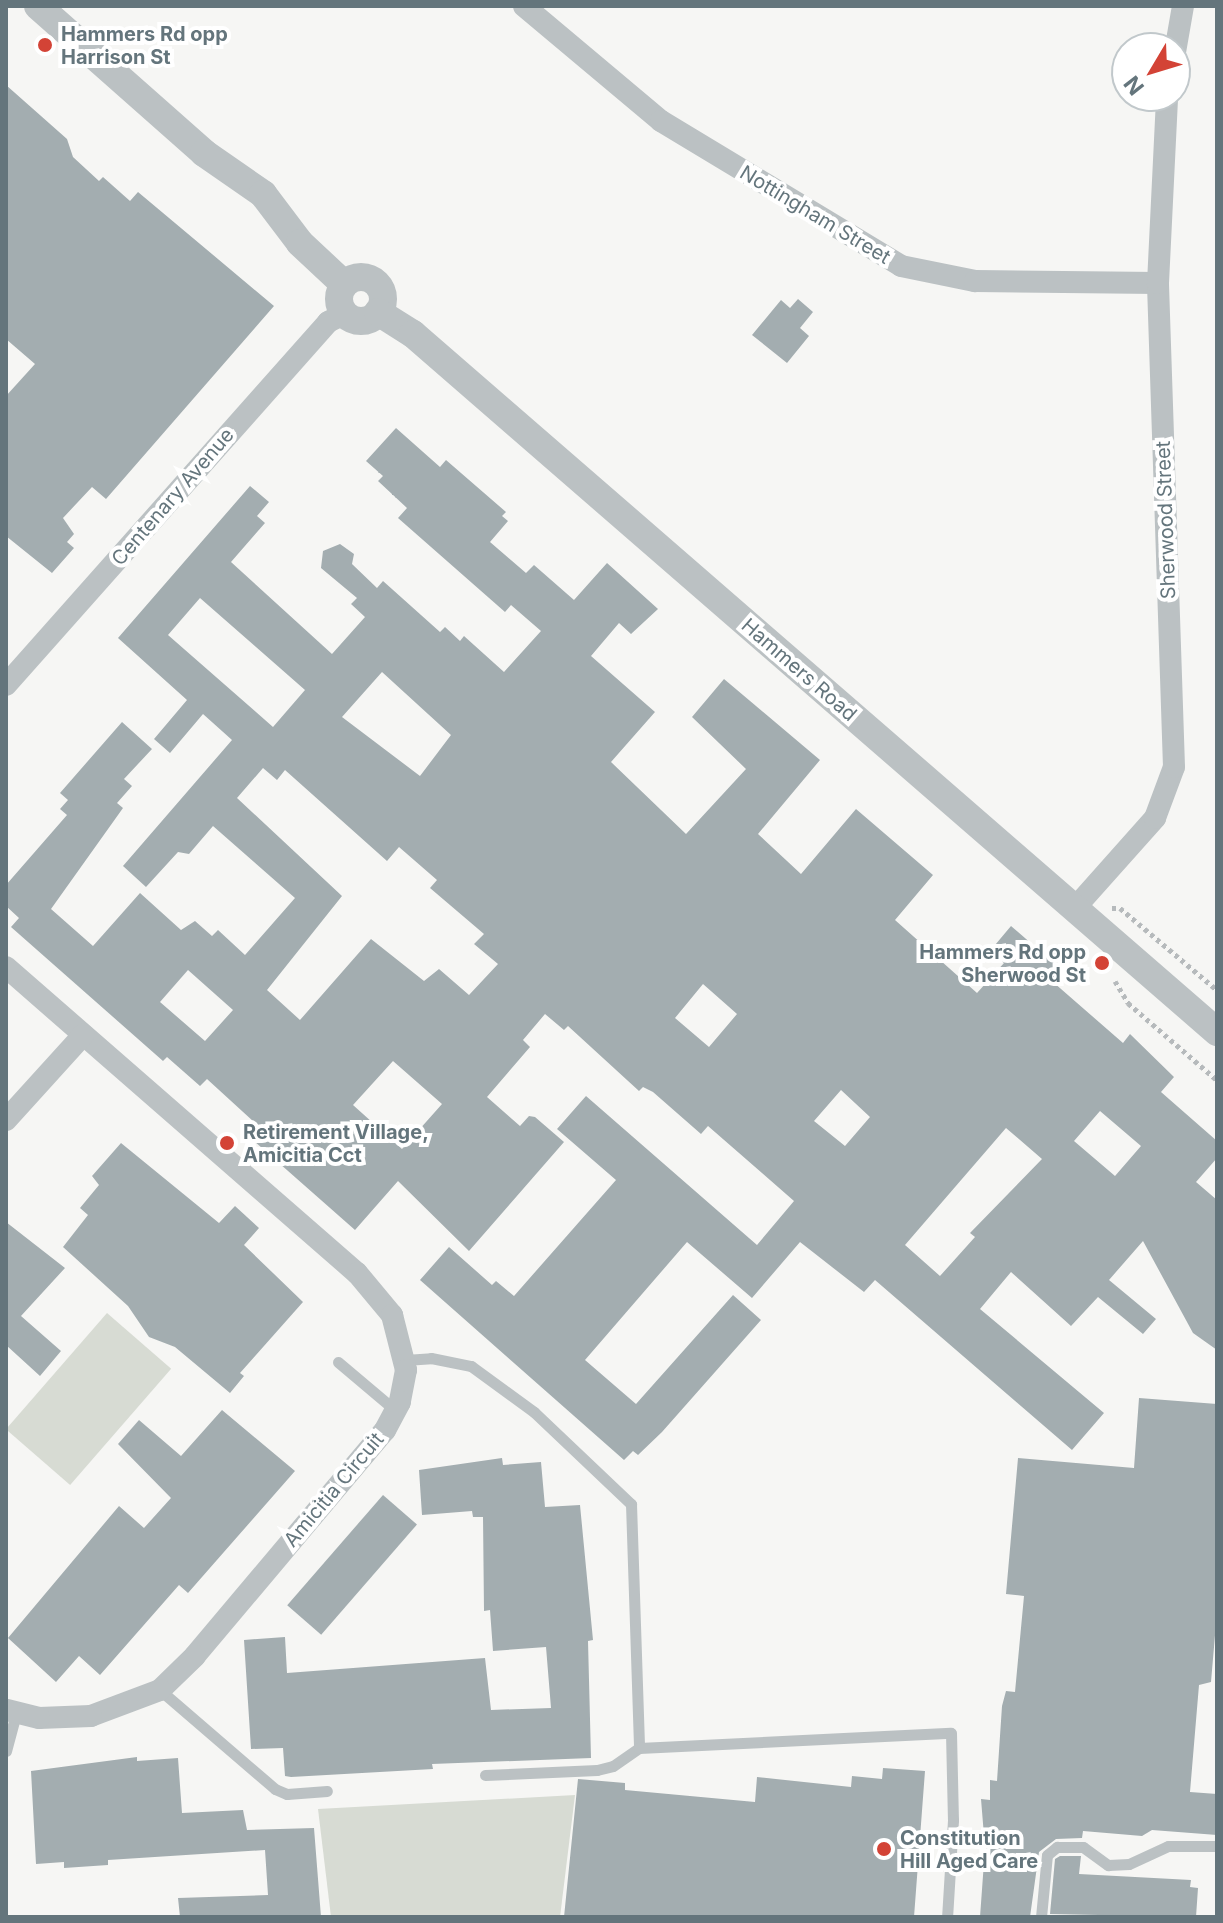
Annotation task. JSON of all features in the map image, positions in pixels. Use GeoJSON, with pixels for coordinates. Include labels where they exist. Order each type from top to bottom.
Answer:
{"type":"FeatureCollection","features":[{"type":"Feature","properties":{"kind":"street"},"geometry":{"type":"LineString","coordinates":[[38,6],[204,153],[263,194],[300,243],[344,284]]}},
{"type":"Feature","properties":{"kind":"street","name":"Nottingham Street"},"geometry":{"type":"LineString","coordinates":[[524,6],[661,121],[901,266],[975,281],[1158,283]]}},
{"type":"Feature","properties":{"kind":"street"},"geometry":{"type":"LineString","coordinates":[[1178,32],[1183,6]]}},
{"type":"Feature","properties":{"kind":"street","name":"Sherwood Street"},"geometry":{"type":"LineString","coordinates":[[1074,909],[1155,818],[1174,767],[1158,283],[1166,112]]}},
{"type":"Feature","properties":{"kind":"street"},"geometry":{"type":"LineString","coordinates":[[355,277],[374,281],[382,294],[378,312],[365,321],[344,314],[339,295],[344,284],[355,277]]}},
{"type":"Feature","properties":{"kind":"street","name":"Hammers Road"},"geometry":{"type":"LineString","coordinates":[[378,312],[413,334],[1217,1032]]}},
{"type":"Feature","properties":{"kind":"street","name":"Centenary Avenue"},"geometry":{"type":"LineString","coordinates":[[6,685],[328,322],[344,314]]}},
{"type":"Feature","properties":{"kind":"street","name":"Amicitia Circuit"},"geometry":{"type":"LineString","coordinates":[[6,967],[357,1273],[392,1315],[405,1360],[396,1411],[364,1456],[195,1656],[160,1690],[91,1716],[11,1712]]}},
{"type":"Feature","properties":{"kind":"street"},"geometry":{"type":"LineString","coordinates":[[6,1120],[83,1035]]}},
{"type":"Feature","properties":{"kind":"lane"},"geometry":{"type":"LineString","coordinates":[[405,1360],[431,1358],[471,1366],[534,1412],[631,1504],[639,1748]]}},
{"type":"Feature","properties":{"kind":"lane"},"geometry":{"type":"LineString","coordinates":[[338,1362],[396,1411]]}},
{"type":"Feature","properties":{"kind":"lane"},"geometry":{"type":"LineString","coordinates":[[160,1690],[275,1789],[287,1794],[327,1791]]}},
{"type":"Feature","properties":{"kind":"lane"},"geometry":{"type":"LineString","coordinates":[[6,1751],[11,1712]]}},
{"type":"Feature","properties":{"kind":"lane"},"geometry":{"type":"LineString","coordinates":[[485,1775],[597,1770],[613,1766],[639,1748],[951,1733],[953,1820],[947,1917]]}},
{"type":"Feature","properties":{"kind":"lane"},"geometry":{"type":"LineString","coordinates":[[1041,1917],[1047,1855],[1057,1847],[1083,1847],[1114,1865],[1129,1864],[1168,1846],[1217,1846]]}},
{"type":"Feature","properties":{"kind":"path"},"geometry":{"type":"LineString","coordinates":[[1120,908],[1217,990]]}},
{"type":"Feature","properties":{"kind":"path"},"geometry":{"type":"LineString","coordinates":[[1128,1003],[1217,1080]]}},
{"type":"Feature","properties":{"kind":"shaded area"},"geometry":{"type":"Polygon","coordinates":[[[107,1313],[171,1369],[70,1485],[6,1429],[107,1313]]]}},
{"type":"Feature","properties":{"kind":"shaded area"},"geometry":{"type":"Polygon","coordinates":[[[575,1795],[560,1917],[331,1917],[318,1809],[575,1795]]]}},
{"type":"Feature","properties":{"kind":"building"},"geometry":{"type":"Polygon","coordinates":[[[6,85],[67,139],[73,157],[99,181],[103,177],[130,201],[138,192],[274,306],[106,499],[92,487],[63,518],[74,534],[67,542],[74,548],[52,573],[6,536],[6,396],[35,364],[6,339],[6,85]]]}},
{"type":"Feature","properties":{"kind":"building"},"geometry":{"type":"Polygon","coordinates":[[[798,299],[813,312],[800,328],[809,336],[787,363],[752,335],[781,300],[790,308],[798,299]]]}},
{"type":"Feature","properties":{"kind":"building"},"geometry":{"type":"Polygon","coordinates":[[[396,428],[440,467],[446,460],[506,512],[502,516],[508,521],[490,542],[526,573],[534,565],[574,600],[607,563],[658,609],[631,634],[619,623],[591,656],[655,712],[611,762],[686,834],[746,769],[692,717],[724,679],[820,760],[758,834],[801,874],[856,809],[933,875],[895,920],[977,993],[1004,963],[990,951],[1011,926],[1063,971],[1053,982],[1123,1043],[1130,1034],[1174,1077],[1161,1092],[1217,1141],[1217,1158],[1196,1182],[1217,1200],[1217,1350],[1193,1333],[1143,1241],[1109,1280],[1156,1319],[1143,1334],[1098,1297],[1071,1326],[1011,1272],[980,1309],[1104,1413],[1072,1450],[875,1280],[864,1292],[800,1242],[752,1298],[687,1242],[585,1360],[636,1404],[733,1295],[761,1320],[662,1432],[638,1455],[633,1451],[624,1460],[420,1280],[449,1247],[492,1285],[496,1281],[514,1296],[616,1180],[557,1129],[586,1096],[757,1245],[794,1201],[708,1126],[701,1134],[653,1092],[643,1087],[639,1091],[568,1026],[564,1030],[545,1014],[523,1040],[530,1047],[487,1097],[520,1126],[529,1116],[535,1117],[564,1142],[469,1251],[398,1181],[355,1230],[245,1133],[254,1122],[207,1079],[200,1086],[167,1057],[163,1061],[11,927],[19,918],[6,906],[6,885],[67,815],[60,809],[68,800],[60,793],[122,722],[152,749],[124,779],[132,786],[117,803],[123,808],[51,909],[93,946],[140,893],[181,930],[195,921],[212,936],[218,930],[245,955],[295,898],[213,826],[189,854],[178,852],[146,887],[123,866],[232,740],[203,714],[170,753],[154,739],[187,700],[118,638],[250,486],[269,502],[257,516],[265,523],[231,562],[332,654],[365,617],[351,604],[357,598],[321,568],[323,551],[340,544],[354,554],[352,564],[377,588],[383,581],[440,632],[445,627],[460,641],[464,636],[504,672],[541,631],[511,605],[505,612],[398,518],[407,508],[378,481],[383,476],[366,461],[396,428]],[[200,598],[168,635],[273,727],[305,690],[200,598]],[[382,672],[342,717],[420,776],[451,735],[382,672]],[[263,768],[237,798],[342,896],[267,990],[300,1020],[371,939],[424,981],[439,969],[469,995],[498,964],[474,944],[484,934],[430,888],[437,880],[399,847],[387,861],[285,770],[277,780],[263,768]],[[188,970],[160,1002],[205,1041],[233,1010],[188,970]],[[703,984],[675,1018],[709,1047],[737,1014],[703,984]],[[393,1061],[353,1105],[402,1149],[442,1104],[393,1061]],[[841,1090],[814,1121],[845,1146],[870,1117],[841,1090]],[[1100,1111],[1074,1141],[1115,1176],[1141,1146],[1100,1111]],[[1006,1128],[905,1245],[940,1276],[975,1237],[970,1233],[1042,1159],[1006,1128]]]}},
{"type":"Feature","properties":{"kind":"building"},"geometry":{"type":"Polygon","coordinates":[[[121,1143],[219,1223],[235,1206],[259,1228],[244,1245],[303,1302],[240,1373],[244,1376],[230,1393],[175,1347],[149,1337],[128,1306],[63,1247],[88,1215],[80,1208],[99,1185],[92,1176],[121,1143]]]}},
{"type":"Feature","properties":{"kind":"building"},"geometry":{"type":"Polygon","coordinates":[[[6,1222],[65,1268],[21,1316],[61,1351],[40,1376],[6,1345],[6,1222]]]}},
{"type":"Feature","properties":{"kind":"building"},"geometry":{"type":"Polygon","coordinates":[[[1139,1398],[1217,1404],[1217,1612],[1211,1682],[1199,1685],[1190,1792],[1217,1794],[1217,1835],[1152,1830],[1142,1836],[1083,1831],[1082,1838],[1056,1839],[1039,1852],[1030,1917],[980,1917],[985,1848],[981,1799],[990,1800],[990,1780],[997,1781],[1002,1706],[1006,1691],[1015,1692],[1024,1596],[1006,1594],[1018,1458],[1134,1468],[1139,1398]]]}},
{"type":"Feature","properties":{"kind":"building"},"geometry":{"type":"Polygon","coordinates":[[[222,1410],[295,1471],[188,1593],[179,1585],[100,1675],[79,1656],[56,1682],[8,1638],[119,1506],[144,1528],[171,1498],[118,1444],[139,1420],[181,1456],[222,1410]]]}},
{"type":"Feature","properties":{"kind":"building"},"geometry":{"type":"Polygon","coordinates":[[[502,1458],[503,1465],[541,1462],[545,1507],[580,1505],[593,1640],[588,1641],[591,1758],[432,1764],[433,1769],[285,1776],[283,1748],[251,1749],[244,1640],[285,1637],[287,1673],[485,1658],[491,1710],[551,1708],[546,1647],[493,1651],[490,1610],[484,1611],[483,1517],[473,1517],[472,1511],[422,1515],[419,1470],[502,1458]]]}},
{"type":"Feature","properties":{"kind":"building"},"geometry":{"type":"Polygon","coordinates":[[[383,1495],[417,1525],[321,1635],[287,1605],[383,1495]]]}},
{"type":"Feature","properties":{"kind":"building"},"geometry":{"type":"Polygon","coordinates":[[[137,1757],[137,1761],[178,1758],[182,1813],[243,1810],[247,1830],[314,1828],[321,1917],[180,1917],[178,1898],[268,1895],[265,1850],[108,1860],[108,1865],[64,1868],[64,1862],[36,1864],[31,1771],[137,1757]]]}},
{"type":"Feature","properties":{"kind":"building"},"geometry":{"type":"Polygon","coordinates":[[[883,1768],[925,1771],[914,1917],[564,1917],[578,1779],[625,1783],[625,1790],[755,1802],[757,1777],[851,1787],[852,1776],[882,1779],[883,1768]]]}},
{"type":"Feature","properties":{"kind":"building"},"geometry":{"type":"Polygon","coordinates":[[[1060,1856],[1081,1856],[1079,1874],[1191,1880],[1190,1887],[1198,1888],[1196,1917],[1050,1914],[1055,1859],[1060,1856]]]}},
{"type":"Feature","properties":{"kind":"place","name":"Hammers Rd opp Harrison St"},"geometry":{"type":"Point","coordinates":[45,45]}},
{"type":"Feature","properties":{"kind":"place","name":"Hammers Rd opp Sherwood St"},"geometry":{"type":"Point","coordinates":[1102,963]}},
{"type":"Feature","properties":{"kind":"place","name":"Retirement Village, Amicitia Cct"},"geometry":{"type":"Point","coordinates":[227,1143]}},
{"type":"Feature","properties":{"kind":"place","name":"Constitution Hill Aged Care"},"geometry":{"type":"Point","coordinates":[884,1849]}}]}
